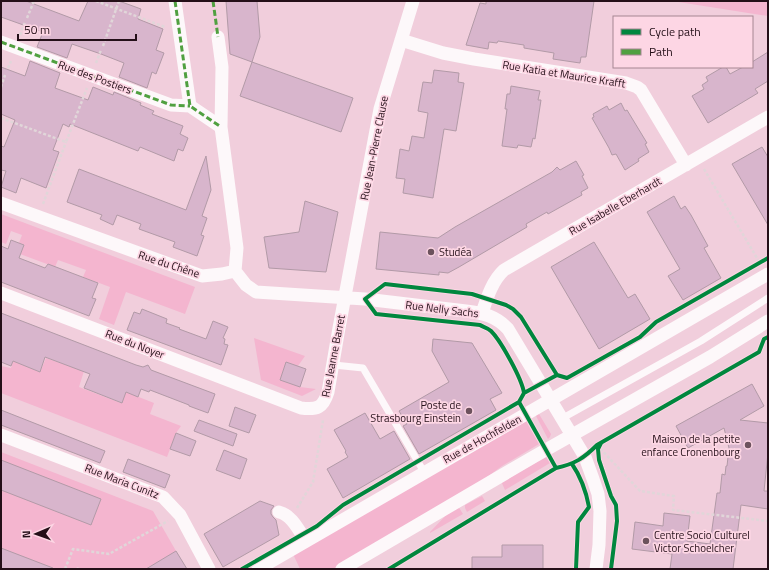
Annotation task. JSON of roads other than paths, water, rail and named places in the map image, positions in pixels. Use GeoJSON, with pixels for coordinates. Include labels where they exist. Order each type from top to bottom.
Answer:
{"type":"FeatureCollection","features":[{"type":"Feature","properties":{"kind":"street"},"geometry":{"type":"LineString","coordinates":[[175,1],[190,106],[221,127]]}},
{"type":"Feature","properties":{"kind":"street","name":"Rue Jean-Pierre Clause"},"geometry":{"type":"LineString","coordinates":[[341,298],[380,109],[413,1]]}},
{"type":"Feature","properties":{"kind":"street"},"geometry":{"type":"LineString","coordinates":[[218,37],[222,67],[221,127],[237,248],[235,271],[246,286],[256,292],[341,298]]}},
{"type":"Feature","properties":{"kind":"street","name":"Rue Katia et Maurice Krafft"},"geometry":{"type":"LineString","coordinates":[[401,40],[443,53],[463,57],[637,86],[641,90],[686,165]]}},
{"type":"Feature","properties":{"kind":"street","name":"Rue des Postiers"},"geometry":{"type":"LineString","coordinates":[[1,42],[171,105],[190,106]]}},
{"type":"Feature","properties":{"kind":"street","name":"Rue Isabelle Eberhardt"},"geometry":{"type":"LineString","coordinates":[[482,313],[486,299],[494,282],[504,270],[768,117]]}},
{"type":"Feature","properties":{"kind":"street","name":"Rue du Chêne"},"geometry":{"type":"LineString","coordinates":[[1,203],[202,276],[235,271]]}},
{"type":"Feature","properties":{"kind":"street","name":"Rue de Hochfelden"},"geometry":{"type":"LineString","coordinates":[[258,569],[591,377],[766,271]]}},
{"type":"Feature","properties":{"kind":"street","name":"Rue du Noyer"},"geometry":{"type":"LineString","coordinates":[[1,293],[268,396]]}},
{"type":"Feature","properties":{"kind":"street","name":"Rue Nelly Sachs"},"geometry":{"type":"LineString","coordinates":[[341,298],[482,313],[493,317],[508,329],[584,457],[598,494],[600,511],[599,546],[596,569]]}},
{"type":"Feature","properties":{"kind":"street","name":"Rue Jeanne Barret"},"geometry":{"type":"LineString","coordinates":[[268,396],[301,408],[317,408],[325,402],[334,365],[341,298]]}},
{"type":"Feature","properties":{"kind":"street"},"geometry":{"type":"LineString","coordinates":[[342,569],[499,477],[710,357],[768,321]]}},
{"type":"Feature","properties":{"kind":"street","name":"Rue Maria Cunitz"},"geometry":{"type":"LineString","coordinates":[[1,435],[163,497],[180,515],[209,569]]}},
{"type":"Feature","properties":{"kind":"street"},"geometry":{"type":"LineString","coordinates":[[285,515],[306,541]]}},
{"type":"Feature","properties":{"kind":"lane"},"geometry":{"type":"LineString","coordinates":[[561,419],[701,342],[768,298]]}},
{"type":"Feature","properties":{"kind":"lane"},"geometry":{"type":"LineString","coordinates":[[334,365],[363,368],[424,472]]}},
{"type":"Feature","properties":{"kind":"place","name":"Studéa"},"geometry":{"type":"Point","coordinates":[431,252]}},
{"type":"Feature","properties":{"kind":"place","name":"Poste de Strasbourg Einstein"},"geometry":{"type":"Point","coordinates":[469,411]}},
{"type":"Feature","properties":{"kind":"place","name":"Maison de la petite enfance Cronenbourg"},"geometry":{"type":"Point","coordinates":[748,445]}},
{"type":"Feature","properties":{"kind":"place","name":"Centre Socio Culturel Victor Schoelcher"},"geometry":{"type":"Point","coordinates":[646,541]}}]}
